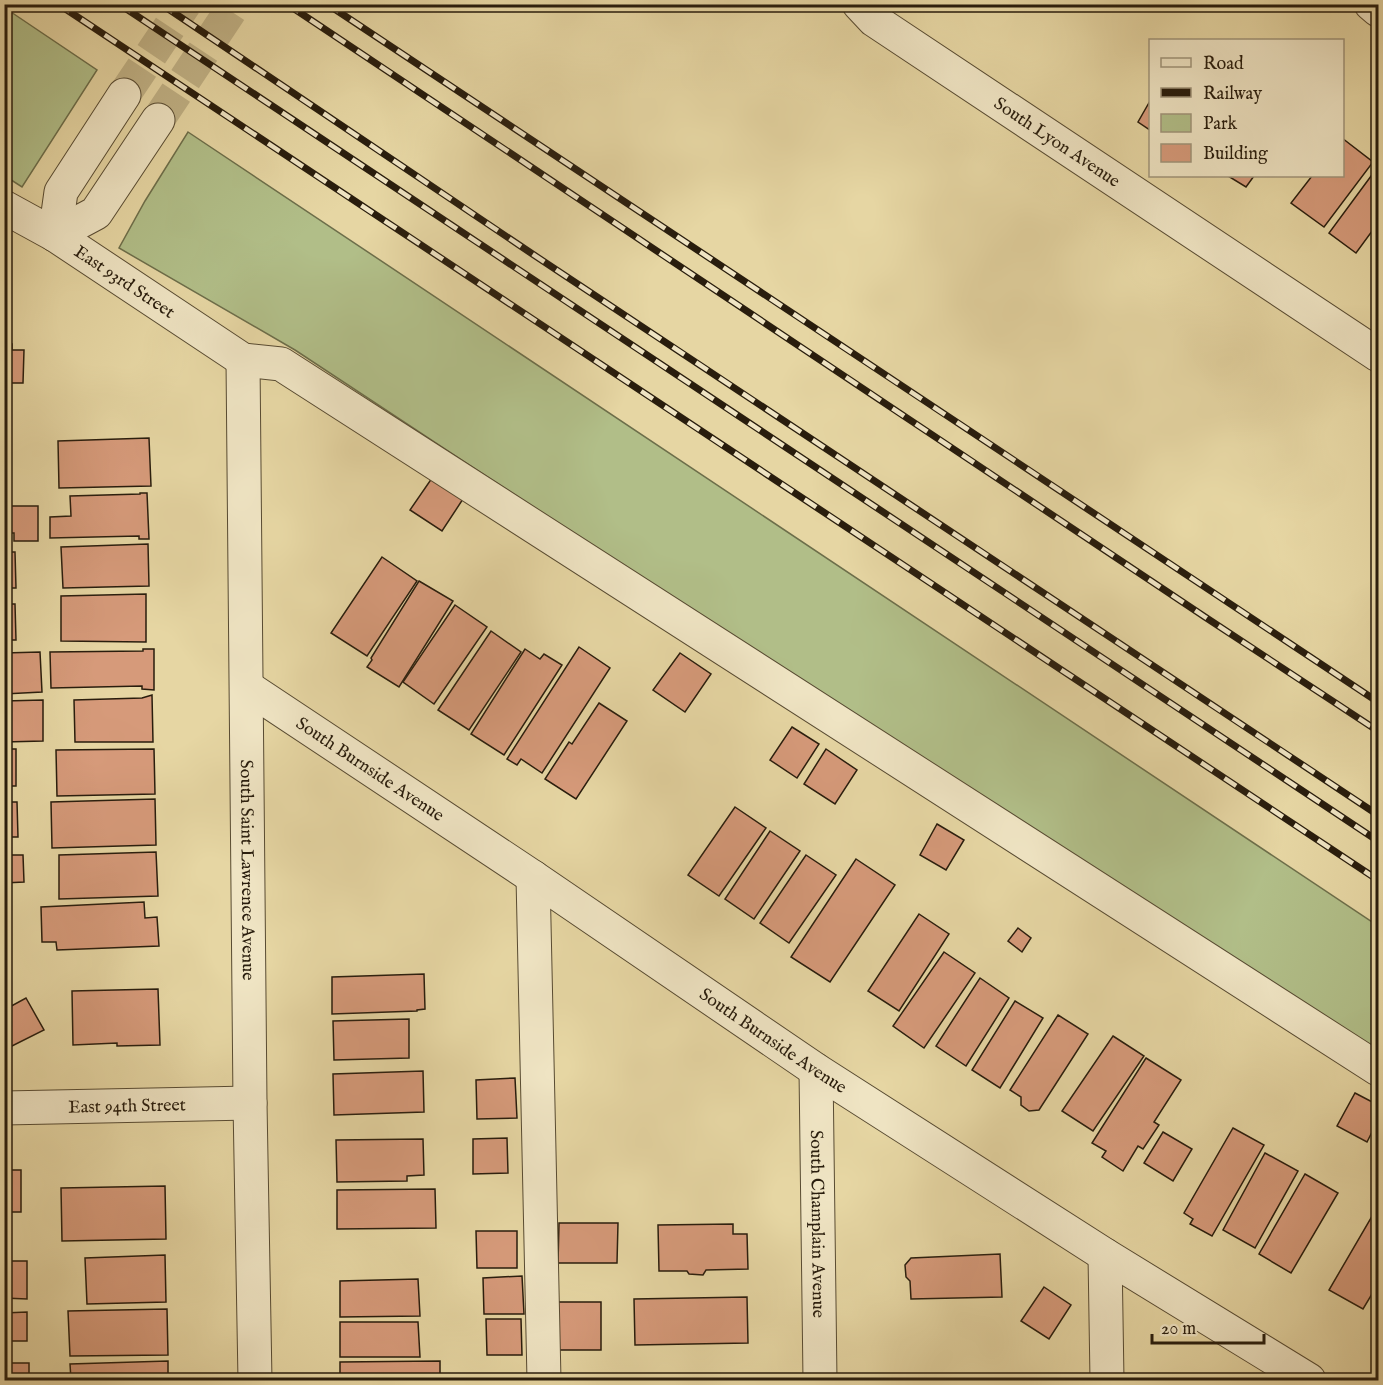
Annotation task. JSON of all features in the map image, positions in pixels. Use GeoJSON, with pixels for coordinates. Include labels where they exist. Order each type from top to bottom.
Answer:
{"type":"FeatureCollection","features":[{"type":"Feature","properties":{"kind":"street","name":"South Lyon Avenue"},"geometry":{"type":"LineString","coordinates":[[859,4],[874,20],[1378,355]]}},
{"type":"Feature","properties":{"kind":"street"},"geometry":{"type":"LineString","coordinates":[[1371,4],[1378,10]]}},
{"type":"Feature","properties":{"kind":"street"},"geometry":{"type":"LineString","coordinates":[[55,235],[61,192],[124,95]]}},
{"type":"Feature","properties":{"kind":"street"},"geometry":{"type":"LineString","coordinates":[[55,235],[96,213],[158,120]]}},
{"type":"Feature","properties":{"kind":"street","name":"East 93rd Street"},"geometry":{"type":"LineString","coordinates":[[4,207],[55,235],[243,360]]}},
{"type":"Feature","properties":{"kind":"street"},"geometry":{"type":"LineString","coordinates":[[243,360],[281,364],[1378,1070]]}},
{"type":"Feature","properties":{"kind":"street","name":"South Saint Lawrence Avenue"},"geometry":{"type":"LineString","coordinates":[[243,360],[255,1380]]}},
{"type":"Feature","properties":{"kind":"street","name":"South Burnside Avenue"},"geometry":{"type":"LineString","coordinates":[[247,687],[533,877],[816,1070],[1105,1255],[1309,1380]]}},
{"type":"Feature","properties":{"kind":"street"},"geometry":{"type":"LineString","coordinates":[[533,877],[544,1380]]}},
{"type":"Feature","properties":{"kind":"street","name":"South Champlain Avenue"},"geometry":{"type":"LineString","coordinates":[[816,1070],[820,1380]]}},
{"type":"Feature","properties":{"kind":"street","name":"East 94th Street"},"geometry":{"type":"LineString","coordinates":[[4,1108],[250,1103]]}},
{"type":"Feature","properties":{"kind":"street"},"geometry":{"type":"LineString","coordinates":[[1105,1255],[1107,1380]]}},
{"type":"Feature","properties":{"kind":"green space"},"geometry":{"type":"Polygon","coordinates":[[[5,8],[97,70],[22,187],[5,176],[5,8]]]}},
{"type":"Feature","properties":{"kind":"green space"},"geometry":{"type":"Polygon","coordinates":[[[188,132],[1378,926],[1378,1065],[295,350],[119,248],[188,132]]]}},
{"type":"Feature","properties":{"kind":"building"},"geometry":{"type":"Polygon","coordinates":[[[1149,103],[1149,129],[1138,122],[1149,103]]]}},
{"type":"Feature","properties":{"kind":"building"},"geometry":{"type":"Polygon","coordinates":[[[1344,140],[1373,162],[1324,227],[1291,203],[1311,177],[1344,177],[1344,140]]]}},
{"type":"Feature","properties":{"kind":"building"},"geometry":{"type":"Polygon","coordinates":[[[1377,168],[1378,223],[1356,253],[1329,233],[1377,168]]]}},
{"type":"Feature","properties":{"kind":"building"},"geometry":{"type":"Polygon","coordinates":[[[1230,177],[1253,177],[1246,187],[1230,177]]]}},
{"type":"Feature","properties":{"kind":"building"},"geometry":{"type":"Polygon","coordinates":[[[4,344],[12,344],[12,350],[24,350],[23,383],[4,383],[4,344]]]}},
{"type":"Feature","properties":{"kind":"building"},"geometry":{"type":"Polygon","coordinates":[[[149,438],[151,486],[59,488],[58,441],[149,438]]]}},
{"type":"Feature","properties":{"kind":"building"},"geometry":{"type":"Polygon","coordinates":[[[432,478],[463,499],[442,531],[410,510],[432,478]]]}},
{"type":"Feature","properties":{"kind":"building"},"geometry":{"type":"Polygon","coordinates":[[[147,493],[149,539],[139,539],[139,536],[50,538],[50,517],[71,516],[70,496],[147,493]]]}},
{"type":"Feature","properties":{"kind":"building"},"geometry":{"type":"Polygon","coordinates":[[[4,506],[38,506],[38,541],[14,541],[14,533],[4,533],[4,506]]]}},
{"type":"Feature","properties":{"kind":"building"},"geometry":{"type":"Polygon","coordinates":[[[148,544],[149,586],[63,588],[61,547],[148,544]]]}},
{"type":"Feature","properties":{"kind":"building"},"geometry":{"type":"Polygon","coordinates":[[[4,552],[15,552],[16,588],[4,588],[4,552]]]}},
{"type":"Feature","properties":{"kind":"building"},"geometry":{"type":"Polygon","coordinates":[[[382,557],[417,581],[367,656],[331,633],[382,557]]]}},
{"type":"Feature","properties":{"kind":"building"},"geometry":{"type":"Polygon","coordinates":[[[419,581],[453,601],[399,687],[367,667],[419,581]]]}},
{"type":"Feature","properties":{"kind":"building"},"geometry":{"type":"Polygon","coordinates":[[[146,594],[146,642],[61,641],[61,596],[146,594]]]}},
{"type":"Feature","properties":{"kind":"building"},"geometry":{"type":"Polygon","coordinates":[[[4,604],[15,604],[16,640],[4,640],[4,604]]]}},
{"type":"Feature","properties":{"kind":"building"},"geometry":{"type":"Polygon","coordinates":[[[455,605],[487,627],[434,704],[403,682],[455,605]]]}},
{"type":"Feature","properties":{"kind":"building"},"geometry":{"type":"Polygon","coordinates":[[[491,631],[521,652],[469,730],[438,710],[491,631]]]}},
{"type":"Feature","properties":{"kind":"building"},"geometry":{"type":"Polygon","coordinates":[[[579,647],[610,668],[542,773],[521,759],[517,765],[507,759],[579,647]]]}},
{"type":"Feature","properties":{"kind":"building"},"geometry":{"type":"Polygon","coordinates":[[[143,649],[154,649],[154,690],[142,689],[142,686],[51,688],[50,652],[143,651],[143,649]]]}},
{"type":"Feature","properties":{"kind":"building"},"geometry":{"type":"Polygon","coordinates":[[[525,649],[540,659],[544,654],[562,665],[504,755],[471,734],[525,649]]]}},
{"type":"Feature","properties":{"kind":"building"},"geometry":{"type":"Polygon","coordinates":[[[40,652],[42,692],[4,694],[4,653],[40,652]]]}},
{"type":"Feature","properties":{"kind":"building"},"geometry":{"type":"Polygon","coordinates":[[[680,653],[711,674],[685,712],[653,690],[680,653]]]}},
{"type":"Feature","properties":{"kind":"building"},"geometry":{"type":"Polygon","coordinates":[[[152,695],[153,742],[75,742],[74,700],[142,698],[152,695]]]}},
{"type":"Feature","properties":{"kind":"building"},"geometry":{"type":"Polygon","coordinates":[[[43,700],[43,741],[4,742],[4,701],[43,700]]]}},
{"type":"Feature","properties":{"kind":"building"},"geometry":{"type":"Polygon","coordinates":[[[599,703],[627,721],[576,799],[545,779],[569,742],[572,744],[599,703]]]}},
{"type":"Feature","properties":{"kind":"building"},"geometry":{"type":"Polygon","coordinates":[[[792,727],[819,744],[797,778],[770,760],[792,727]]]}},
{"type":"Feature","properties":{"kind":"building"},"geometry":{"type":"Polygon","coordinates":[[[4,749],[16,749],[16,786],[4,786],[4,749]]]}},
{"type":"Feature","properties":{"kind":"building"},"geometry":{"type":"Polygon","coordinates":[[[154,749],[155,794],[57,796],[56,750],[154,749]]]}},
{"type":"Feature","properties":{"kind":"building"},"geometry":{"type":"Polygon","coordinates":[[[826,749],[857,770],[835,804],[804,784],[826,749]]]}},
{"type":"Feature","properties":{"kind":"building"},"geometry":{"type":"Polygon","coordinates":[[[155,799],[156,845],[52,848],[51,802],[155,799]]]}},
{"type":"Feature","properties":{"kind":"building"},"geometry":{"type":"Polygon","coordinates":[[[4,802],[17,802],[18,837],[4,837],[4,802]]]}},
{"type":"Feature","properties":{"kind":"building"},"geometry":{"type":"Polygon","coordinates":[[[735,807],[766,828],[719,896],[688,875],[735,807]]]}},
{"type":"Feature","properties":{"kind":"building"},"geometry":{"type":"Polygon","coordinates":[[[937,824],[964,840],[946,870],[920,855],[937,824]]]}},
{"type":"Feature","properties":{"kind":"building"},"geometry":{"type":"Polygon","coordinates":[[[770,831],[800,851],[754,919],[725,899],[770,831]]]}},
{"type":"Feature","properties":{"kind":"building"},"geometry":{"type":"Polygon","coordinates":[[[156,852],[158,896],[59,899],[59,855],[156,852]]]}},
{"type":"Feature","properties":{"kind":"building"},"geometry":{"type":"Polygon","coordinates":[[[4,855],[23,855],[24,882],[4,883],[4,855]]]}},
{"type":"Feature","properties":{"kind":"building"},"geometry":{"type":"Polygon","coordinates":[[[806,855],[836,875],[789,943],[760,923],[806,855]]]}},
{"type":"Feature","properties":{"kind":"building"},"geometry":{"type":"Polygon","coordinates":[[[856,859],[895,885],[830,982],[791,957],[856,859]]]}},
{"type":"Feature","properties":{"kind":"building"},"geometry":{"type":"Polygon","coordinates":[[[144,902],[145,918],[157,917],[159,946],[57,950],[56,942],[42,942],[41,907],[144,902]]]}},
{"type":"Feature","properties":{"kind":"building"},"geometry":{"type":"Polygon","coordinates":[[[919,914],[949,934],[899,1011],[868,991],[919,914]]]}},
{"type":"Feature","properties":{"kind":"building"},"geometry":{"type":"Polygon","coordinates":[[[1018,928],[1031,938],[1022,952],[1008,941],[1018,928]]]}},
{"type":"Feature","properties":{"kind":"building"},"geometry":{"type":"Polygon","coordinates":[[[944,952],[975,973],[924,1048],[893,1026],[944,952]]]}},
{"type":"Feature","properties":{"kind":"building"},"geometry":{"type":"Polygon","coordinates":[[[424,974],[425,1009],[332,1014],[332,977],[424,974]]]}},
{"type":"Feature","properties":{"kind":"building"},"geometry":{"type":"Polygon","coordinates":[[[980,978],[1009,998],[966,1066],[936,1046],[980,978]]]}},
{"type":"Feature","properties":{"kind":"building"},"geometry":{"type":"Polygon","coordinates":[[[158,989],[160,1045],[117,1046],[117,1043],[73,1045],[72,991],[158,989]]]}},
{"type":"Feature","properties":{"kind":"building"},"geometry":{"type":"Polygon","coordinates":[[[26,998],[44,1030],[4,1050],[4,1010],[26,998]]]}},
{"type":"Feature","properties":{"kind":"building"},"geometry":{"type":"Polygon","coordinates":[[[1015,1001],[1043,1018],[1000,1088],[972,1070],[1015,1001]]]}},
{"type":"Feature","properties":{"kind":"building"},"geometry":{"type":"Polygon","coordinates":[[[1058,1015],[1088,1034],[1039,1110],[1029,1111],[1021,1105],[1021,1097],[1010,1090],[1058,1015]]]}},
{"type":"Feature","properties":{"kind":"building"},"geometry":{"type":"Polygon","coordinates":[[[409,1019],[409,1058],[334,1060],[333,1021],[409,1019]]]}},
{"type":"Feature","properties":{"kind":"building"},"geometry":{"type":"Polygon","coordinates":[[[1113,1036],[1144,1056],[1093,1131],[1062,1111],[1113,1036]]]}},
{"type":"Feature","properties":{"kind":"building"},"geometry":{"type":"Polygon","coordinates":[[[1146,1058],[1181,1080],[1154,1122],[1159,1125],[1143,1149],[1138,1146],[1123,1171],[1102,1157],[1106,1151],[1092,1143],[1146,1058]]]}},
{"type":"Feature","properties":{"kind":"building"},"geometry":{"type":"Polygon","coordinates":[[[423,1071],[424,1112],[334,1115],[333,1074],[423,1071]]]}},
{"type":"Feature","properties":{"kind":"building"},"geometry":{"type":"Polygon","coordinates":[[[515,1078],[517,1118],[477,1119],[476,1080],[515,1078]]]}},
{"type":"Feature","properties":{"kind":"building"},"geometry":{"type":"Polygon","coordinates":[[[1355,1093],[1378,1105],[1378,1120],[1367,1142],[1337,1126],[1355,1093]]]}},
{"type":"Feature","properties":{"kind":"building"},"geometry":{"type":"Polygon","coordinates":[[[1233,1128],[1264,1145],[1212,1236],[1190,1224],[1193,1219],[1184,1213],[1233,1128]]]}},
{"type":"Feature","properties":{"kind":"building"},"geometry":{"type":"Polygon","coordinates":[[[1163,1132],[1192,1149],[1173,1181],[1144,1163],[1163,1132]]]}},
{"type":"Feature","properties":{"kind":"building"},"geometry":{"type":"Polygon","coordinates":[[[507,1138],[508,1173],[473,1174],[473,1139],[507,1138]]]}},
{"type":"Feature","properties":{"kind":"building"},"geometry":{"type":"Polygon","coordinates":[[[423,1139],[424,1175],[407,1176],[407,1181],[337,1182],[336,1140],[423,1139]]]}},
{"type":"Feature","properties":{"kind":"building"},"geometry":{"type":"Polygon","coordinates":[[[1265,1153],[1298,1171],[1255,1248],[1223,1230],[1265,1153]]]}},
{"type":"Feature","properties":{"kind":"building"},"geometry":{"type":"Polygon","coordinates":[[[4,1170],[21,1170],[21,1212],[4,1212],[4,1170]]]}},
{"type":"Feature","properties":{"kind":"building"},"geometry":{"type":"Polygon","coordinates":[[[1305,1174],[1338,1193],[1291,1273],[1259,1254],[1305,1174]]]}},
{"type":"Feature","properties":{"kind":"building"},"geometry":{"type":"Polygon","coordinates":[[[165,1186],[166,1239],[62,1241],[61,1188],[165,1186]]]}},
{"type":"Feature","properties":{"kind":"building"},"geometry":{"type":"Polygon","coordinates":[[[435,1189],[436,1228],[337,1229],[337,1190],[435,1189]]]}},
{"type":"Feature","properties":{"kind":"building"},"geometry":{"type":"Polygon","coordinates":[[[1375,1211],[1378,1213],[1378,1284],[1363,1309],[1329,1290],[1375,1211]]]}},
{"type":"Feature","properties":{"kind":"building"},"geometry":{"type":"Polygon","coordinates":[[[559,1223],[618,1223],[617,1263],[558,1263],[559,1223]]]}},
{"type":"Feature","properties":{"kind":"building"},"geometry":{"type":"Polygon","coordinates":[[[733,1224],[733,1234],[747,1234],[748,1269],[706,1270],[703,1275],[689,1274],[687,1271],[659,1271],[658,1225],[733,1224]]]}},
{"type":"Feature","properties":{"kind":"building"},"geometry":{"type":"Polygon","coordinates":[[[476,1231],[517,1231],[517,1268],[477,1268],[476,1231]]]}},
{"type":"Feature","properties":{"kind":"building"},"geometry":{"type":"Polygon","coordinates":[[[1000,1254],[1002,1297],[911,1299],[910,1281],[906,1277],[905,1265],[911,1258],[1000,1254]]]}},
{"type":"Feature","properties":{"kind":"building"},"geometry":{"type":"Polygon","coordinates":[[[165,1255],[166,1302],[87,1304],[85,1258],[165,1255]]]}},
{"type":"Feature","properties":{"kind":"building"},"geometry":{"type":"Polygon","coordinates":[[[4,1261],[27,1261],[27,1299],[4,1298],[4,1261]]]}},
{"type":"Feature","properties":{"kind":"building"},"geometry":{"type":"Polygon","coordinates":[[[522,1276],[524,1314],[484,1314],[483,1278],[522,1276]]]}},
{"type":"Feature","properties":{"kind":"building"},"geometry":{"type":"Polygon","coordinates":[[[418,1279],[420,1316],[340,1317],[340,1281],[418,1279]]]}},
{"type":"Feature","properties":{"kind":"building"},"geometry":{"type":"Polygon","coordinates":[[[1044,1287],[1071,1305],[1049,1339],[1021,1321],[1044,1287]]]}},
{"type":"Feature","properties":{"kind":"building"},"geometry":{"type":"Polygon","coordinates":[[[747,1297],[748,1343],[635,1345],[634,1299],[747,1297]]]}},
{"type":"Feature","properties":{"kind":"building"},"geometry":{"type":"Polygon","coordinates":[[[556,1302],[601,1302],[601,1350],[557,1350],[556,1302]]]}},
{"type":"Feature","properties":{"kind":"building"},"geometry":{"type":"Polygon","coordinates":[[[167,1309],[168,1355],[70,1356],[68,1311],[167,1309]]]}},
{"type":"Feature","properties":{"kind":"building"},"geometry":{"type":"Polygon","coordinates":[[[27,1312],[27,1341],[4,1341],[4,1313],[27,1312]]]}},
{"type":"Feature","properties":{"kind":"building"},"geometry":{"type":"Polygon","coordinates":[[[486,1319],[521,1319],[522,1355],[487,1355],[486,1319]]]}},
{"type":"Feature","properties":{"kind":"building"},"geometry":{"type":"Polygon","coordinates":[[[340,1322],[418,1322],[420,1357],[340,1357],[340,1322]]]}},
{"type":"Feature","properties":{"kind":"building"},"geometry":{"type":"Polygon","coordinates":[[[168,1361],[168,1380],[71,1380],[70,1364],[168,1361]]]}},
{"type":"Feature","properties":{"kind":"building"},"geometry":{"type":"Polygon","coordinates":[[[440,1361],[440,1380],[338,1380],[340,1362],[440,1361]]]}},
{"type":"Feature","properties":{"kind":"building"},"geometry":{"type":"Polygon","coordinates":[[[4,1363],[29,1363],[29,1380],[4,1380],[4,1363]]]}},
{"type":"Feature","properties":{"kind":"tunnel"},"geometry":{"type":"LineString","coordinates":[[124,95],[185,4]]}},
{"type":"Feature","properties":{"kind":"tunnel"},"geometry":{"type":"LineString","coordinates":[[158,120],[235,4]]}},
{"type":"Feature","properties":{"kind":"railway"},"geometry":{"type":"LineString","coordinates":[[58,4],[1378,880]]}},
{"type":"Feature","properties":{"kind":"railway"},"geometry":{"type":"LineString","coordinates":[[119,4],[1378,841]]}},
{"type":"Feature","properties":{"kind":"railway"},"geometry":{"type":"LineString","coordinates":[[161,4],[531,253],[1378,815]]}},
{"type":"Feature","properties":{"kind":"railway"},"geometry":{"type":"LineString","coordinates":[[287,4],[1378,731]]}},
{"type":"Feature","properties":{"kind":"railway"},"geometry":{"type":"LineString","coordinates":[[327,4],[1378,702]]}}]}
